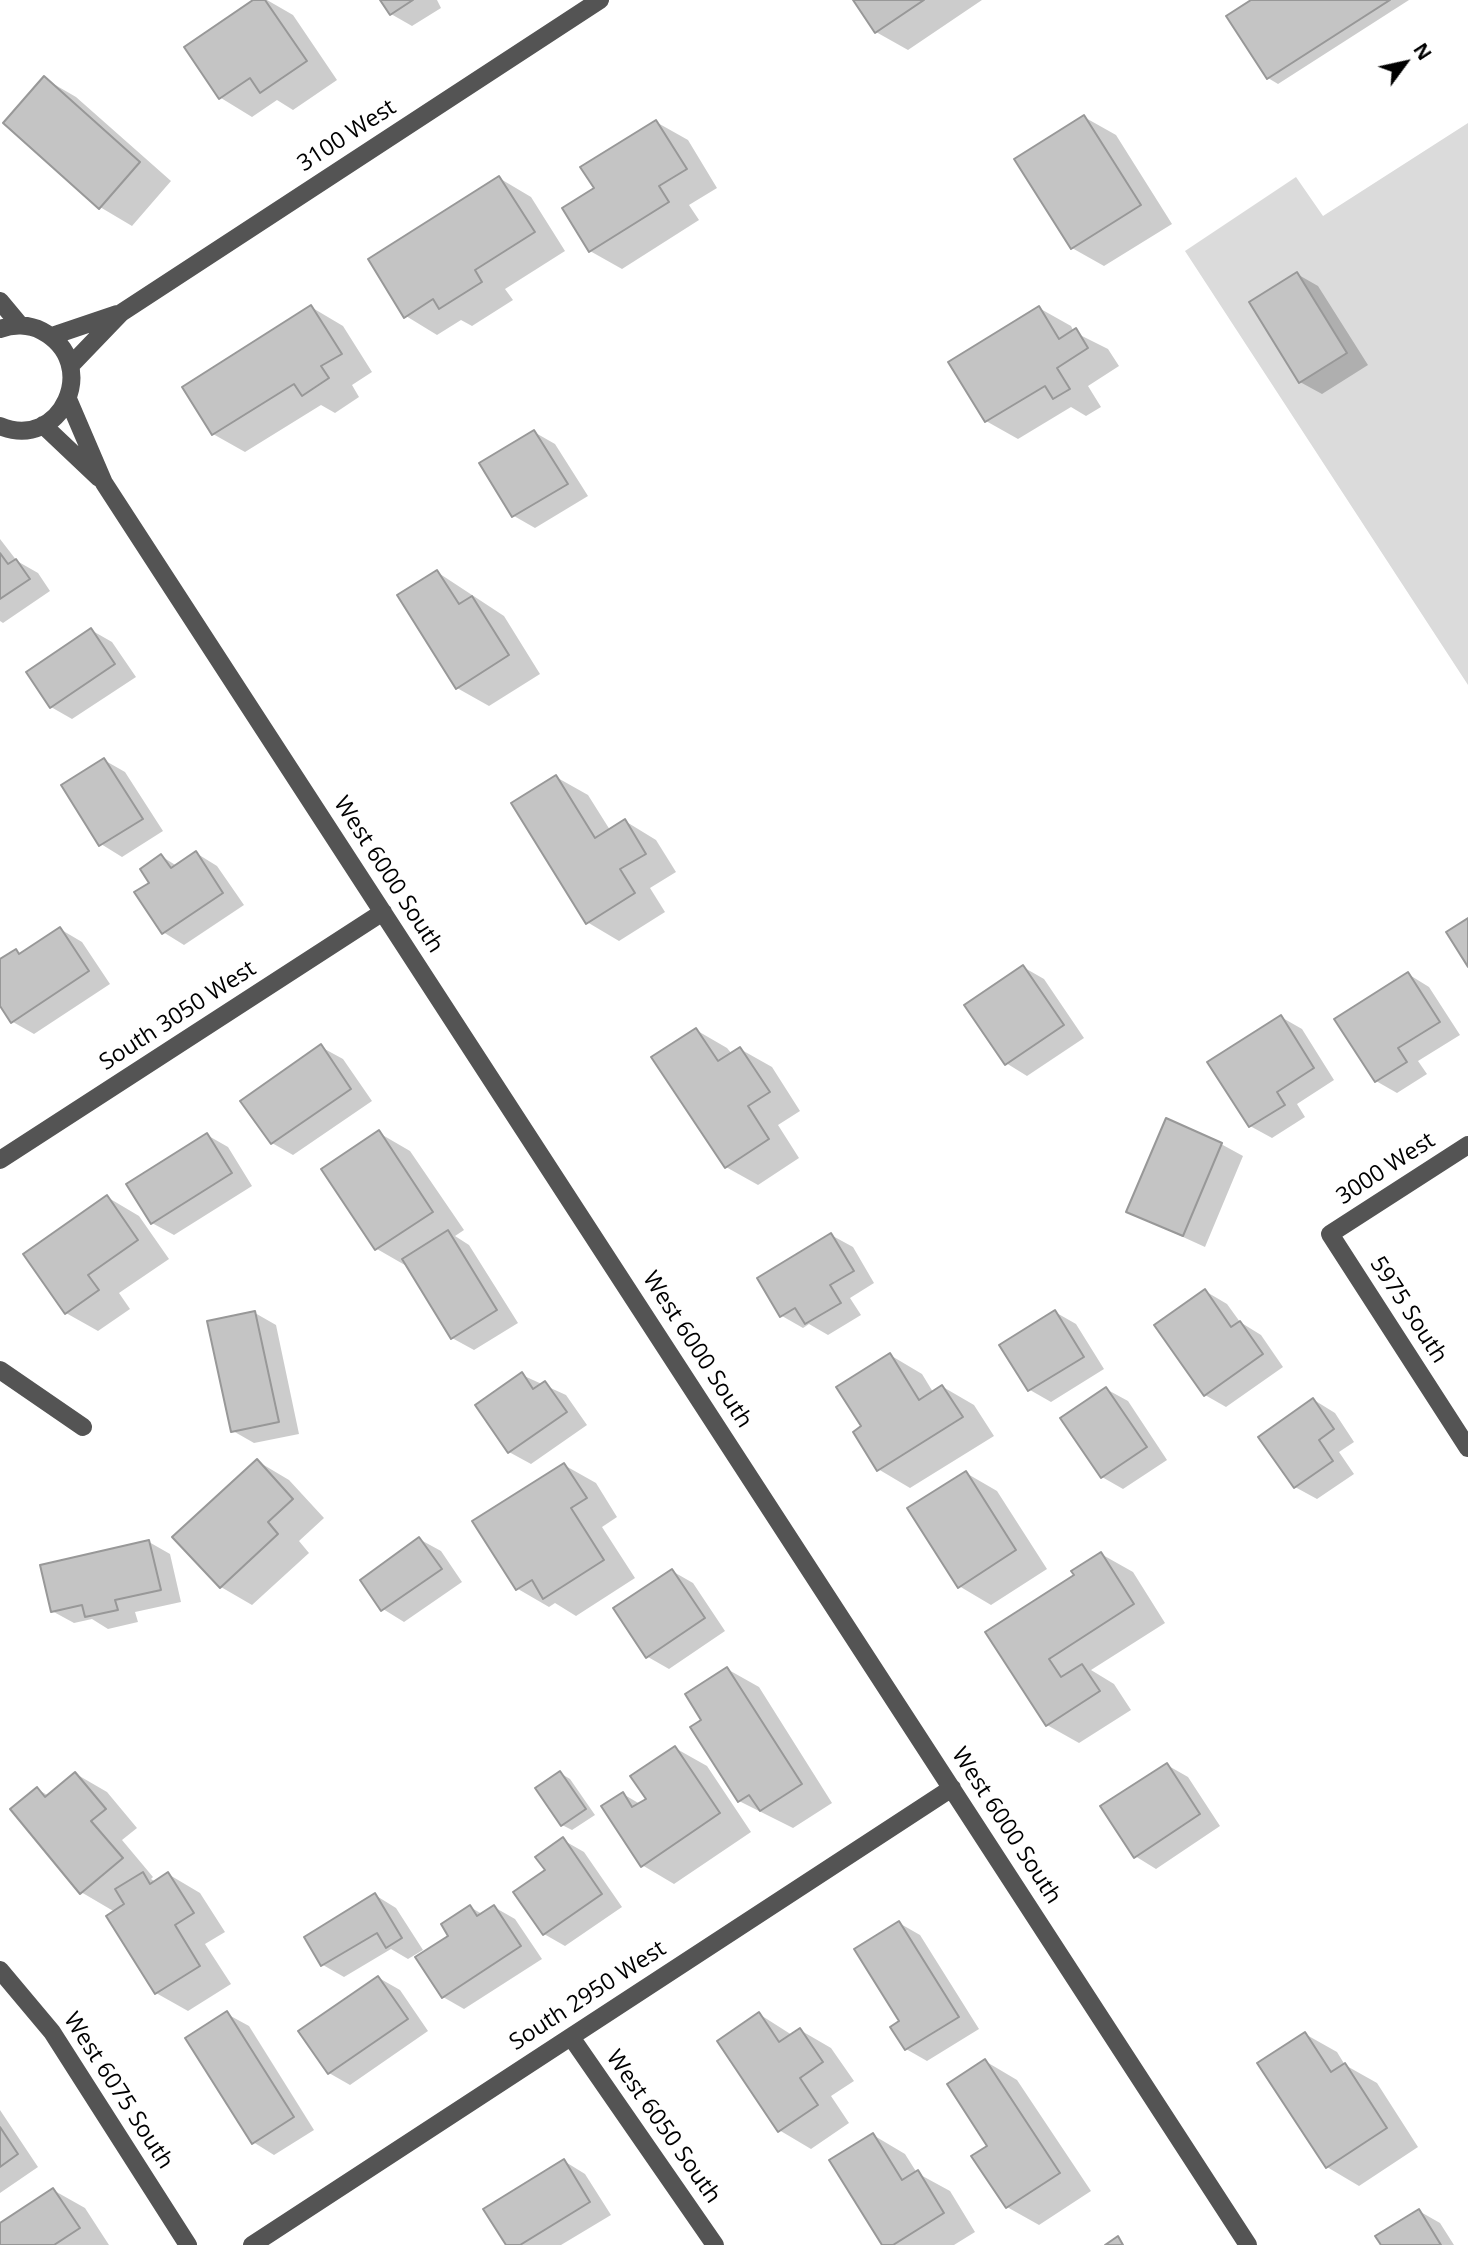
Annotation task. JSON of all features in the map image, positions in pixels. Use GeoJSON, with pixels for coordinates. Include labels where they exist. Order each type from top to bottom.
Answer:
{"type":"FeatureCollection","features":[{"type":"Feature","properties":{"kind":"street","name":"3100 West"},"geometry":{"type":"LineString","coordinates":[[71,365],[121,313],[600,0]]}},
{"type":"Feature","properties":{"kind":"street"},"geometry":{"type":"LineString","coordinates":[[0,301],[20,325]]}},
{"type":"Feature","properties":{"kind":"street","name":"3100 West"},"geometry":{"type":"LineString","coordinates":[[52,336],[121,313]]}},
{"type":"Feature","properties":{"kind":"street"},"geometry":{"type":"LineString","coordinates":[[0,329],[20,325],[37,328],[52,336],[64,349],[71,365],[72,382],[68,399],[60,412],[43,425],[22,430],[0,426]]}},
{"type":"Feature","properties":{"kind":"street","name":"West 6000 South"},"geometry":{"type":"LineString","coordinates":[[68,399],[104,483],[1248,2245]]}},
{"type":"Feature","properties":{"kind":"street","name":"West 6000 South"},"geometry":{"type":"LineString","coordinates":[[43,425],[104,483]]}},
{"type":"Feature","properties":{"kind":"street","name":"South 3050 West"},"geometry":{"type":"LineString","coordinates":[[0,1160],[383,912]]}},
{"type":"Feature","properties":{"kind":"street","name":"3000 West"},"geometry":{"type":"LineString","coordinates":[[1330,1234],[1468,1145]]}},
{"type":"Feature","properties":{"kind":"street","name":"5975 South"},"geometry":{"type":"LineString","coordinates":[[1330,1234],[1468,1448]]}},
{"type":"Feature","properties":{"kind":"street"},"geometry":{"type":"LineString","coordinates":[[0,1370],[83,1427]]}},
{"type":"Feature","properties":{"kind":"street","name":"South 2950 West"},"geometry":{"type":"LineString","coordinates":[[252,2245],[952,1788]]}},
{"type":"Feature","properties":{"kind":"street","name":"West 6075 South"},"geometry":{"type":"LineString","coordinates":[[0,1970],[52,2032],[188,2245]]}},
{"type":"Feature","properties":{"kind":"street","name":"West 6050 South"},"geometry":{"type":"LineString","coordinates":[[570,2037],[715,2245]]}},
{"type":"Feature","properties":{"kind":"shaded area"},"geometry":{"type":"Polygon","coordinates":[[[1468,123],[1468,685],[1185,251],[1296,177],[1323,216],[1468,123]]]}},
{"type":"Feature","properties":{"kind":"building"},"geometry":{"type":"Polygon","coordinates":[[[253,0],[265,0],[307,61],[260,93],[250,78],[219,99],[184,47],[253,0]]]}},
{"type":"Feature","properties":{"kind":"building"},"geometry":{"type":"Polygon","coordinates":[[[380,0],[413,0],[390,15],[380,0]]]}},
{"type":"Feature","properties":{"kind":"building"},"geometry":{"type":"Polygon","coordinates":[[[853,0],[924,0],[875,33],[853,0]]]}},
{"type":"Feature","properties":{"kind":"building"},"geometry":{"type":"Polygon","coordinates":[[[1251,0],[1390,0],[1267,79],[1226,16],[1251,0]]]}},
{"type":"Feature","properties":{"kind":"building"},"geometry":{"type":"Polygon","coordinates":[[[44,76],[140,162],[99,209],[3,123],[44,76]]]}},
{"type":"Feature","properties":{"kind":"building"},"geometry":{"type":"Polygon","coordinates":[[[1084,115],[1141,205],[1071,249],[1014,159],[1084,115]]]}},
{"type":"Feature","properties":{"kind":"building"},"geometry":{"type":"Polygon","coordinates":[[[656,120],[687,169],[659,186],[669,202],[589,252],[562,208],[594,188],[580,167],[656,120]]]}},
{"type":"Feature","properties":{"kind":"building"},"geometry":{"type":"Polygon","coordinates":[[[499,176],[535,232],[475,270],[482,282],[439,309],[433,299],[404,318],[368,259],[499,176]]]}},
{"type":"Feature","properties":{"kind":"building"},"geometry":{"type":"Polygon","coordinates":[[[1297,272],[1347,353],[1299,383],[1249,302],[1297,272]]]}},
{"type":"Feature","properties":{"kind":"building"},"geometry":{"type":"Polygon","coordinates":[[[311,305],[342,354],[321,366],[329,378],[302,396],[294,384],[212,435],[182,387],[311,305]]]}},
{"type":"Feature","properties":{"kind":"building"},"geometry":{"type":"Polygon","coordinates":[[[1039,306],[1059,339],[1076,328],[1088,348],[1057,368],[1070,389],[1053,399],[1045,386],[985,422],[948,362],[1039,306]]]}},
{"type":"Feature","properties":{"kind":"building"},"geometry":{"type":"Polygon","coordinates":[[[534,430],[568,484],[512,517],[479,463],[534,430]]]}},
{"type":"Feature","properties":{"kind":"building"},"geometry":{"type":"Polygon","coordinates":[[[0,553],[8,564],[16,559],[30,579],[0,599],[0,553]]]}},
{"type":"Feature","properties":{"kind":"building"},"geometry":{"type":"Polygon","coordinates":[[[437,570],[459,604],[472,596],[509,655],[456,689],[397,595],[437,570]]]}},
{"type":"Feature","properties":{"kind":"building"},"geometry":{"type":"Polygon","coordinates":[[[91,628],[115,664],[50,708],[26,672],[91,628]]]}},
{"type":"Feature","properties":{"kind":"building"},"geometry":{"type":"Polygon","coordinates":[[[104,758],[143,819],[99,846],[61,785],[104,758]]]}},
{"type":"Feature","properties":{"kind":"building"},"geometry":{"type":"Polygon","coordinates":[[[556,775],[595,838],[625,819],[646,854],[620,869],[635,893],[586,924],[511,803],[556,775]]]}},
{"type":"Feature","properties":{"kind":"building"},"geometry":{"type":"Polygon","coordinates":[[[196,851],[223,893],[162,934],[134,892],[149,883],[140,869],[161,854],[171,868],[196,851]]]}},
{"type":"Feature","properties":{"kind":"building"},"geometry":{"type":"Polygon","coordinates":[[[1468,918],[1468,967],[1446,932],[1468,918]]]}},
{"type":"Feature","properties":{"kind":"building"},"geometry":{"type":"Polygon","coordinates":[[[60,927],[89,971],[11,1023],[0,1006],[0,959],[16,949],[19,954],[60,927]]]}},
{"type":"Feature","properties":{"kind":"building"},"geometry":{"type":"Polygon","coordinates":[[[1023,965],[1064,1025],[1005,1065],[964,1005],[1023,965]]]}},
{"type":"Feature","properties":{"kind":"building"},"geometry":{"type":"Polygon","coordinates":[[[1408,972],[1440,1022],[1398,1048],[1407,1062],[1375,1082],[1334,1019],[1408,972]]]}},
{"type":"Feature","properties":{"kind":"building"},"geometry":{"type":"Polygon","coordinates":[[[1281,1015],[1314,1068],[1277,1092],[1285,1105],[1249,1127],[1207,1062],[1281,1015]]]}},
{"type":"Feature","properties":{"kind":"building"},"geometry":{"type":"Polygon","coordinates":[[[696,1028],[718,1061],[740,1047],[770,1092],[748,1106],[769,1139],[725,1168],[651,1057],[696,1028]]]}},
{"type":"Feature","properties":{"kind":"building"},"geometry":{"type":"Polygon","coordinates":[[[321,1044],[351,1089],[271,1144],[240,1101],[321,1044]]]}},
{"type":"Feature","properties":{"kind":"building"},"geometry":{"type":"Polygon","coordinates":[[[1166,1118],[1222,1143],[1183,1236],[1126,1212],[1166,1118]]]}},
{"type":"Feature","properties":{"kind":"building"},"geometry":{"type":"Polygon","coordinates":[[[379,1130],[433,1212],[375,1250],[321,1169],[379,1130]]]}},
{"type":"Feature","properties":{"kind":"building"},"geometry":{"type":"Polygon","coordinates":[[[207,1133],[232,1173],[151,1224],[126,1184],[207,1133]]]}},
{"type":"Feature","properties":{"kind":"building"},"geometry":{"type":"Polygon","coordinates":[[[107,1195],[138,1240],[88,1275],[99,1290],[65,1314],[23,1254],[107,1195]]]}},
{"type":"Feature","properties":{"kind":"building"},"geometry":{"type":"Polygon","coordinates":[[[448,1230],[497,1310],[451,1339],[402,1259],[448,1230]]]}},
{"type":"Feature","properties":{"kind":"building"},"geometry":{"type":"Polygon","coordinates":[[[831,1233],[854,1271],[830,1285],[841,1303],[805,1324],[795,1308],[780,1317],[757,1278],[831,1233]]]}},
{"type":"Feature","properties":{"kind":"building"},"geometry":{"type":"Polygon","coordinates":[[[1205,1289],[1231,1327],[1240,1321],[1263,1354],[1204,1396],[1154,1325],[1205,1289]]]}},
{"type":"Feature","properties":{"kind":"building"},"geometry":{"type":"Polygon","coordinates":[[[1055,1310],[1084,1357],[1028,1391],[999,1345],[1055,1310]]]}},
{"type":"Feature","properties":{"kind":"building"},"geometry":{"type":"Polygon","coordinates":[[[255,1311],[279,1422],[231,1432],[207,1321],[255,1311]]]}},
{"type":"Feature","properties":{"kind":"building"},"geometry":{"type":"Polygon","coordinates":[[[890,1353],[919,1400],[942,1385],[963,1417],[877,1471],[853,1432],[861,1426],[836,1387],[890,1353]]]}},
{"type":"Feature","properties":{"kind":"building"},"geometry":{"type":"Polygon","coordinates":[[[522,1372],[533,1389],[545,1381],[567,1412],[508,1453],[475,1405],[522,1372]]]}},
{"type":"Feature","properties":{"kind":"building"},"geometry":{"type":"Polygon","coordinates":[[[1106,1387],[1147,1447],[1101,1478],[1060,1418],[1106,1387]]]}},
{"type":"Feature","properties":{"kind":"building"},"geometry":{"type":"Polygon","coordinates":[[[1313,1398],[1334,1429],[1319,1440],[1333,1461],[1294,1488],[1258,1437],[1313,1398]]]}},
{"type":"Feature","properties":{"kind":"building"},"geometry":{"type":"Polygon","coordinates":[[[257,1459],[293,1499],[268,1522],[278,1534],[220,1588],[172,1537],[257,1459]]]}},
{"type":"Feature","properties":{"kind":"building"},"geometry":{"type":"Polygon","coordinates":[[[564,1463],[587,1498],[571,1508],[604,1560],[543,1599],[532,1580],[516,1590],[472,1521],[564,1463]]]}},
{"type":"Feature","properties":{"kind":"building"},"geometry":{"type":"Polygon","coordinates":[[[966,1471],[1016,1550],[958,1588],[907,1508],[966,1471]]]}},
{"type":"Feature","properties":{"kind":"building"},"geometry":{"type":"Polygon","coordinates":[[[419,1537],[442,1569],[381,1611],[360,1580],[419,1537]]]}},
{"type":"Feature","properties":{"kind":"building"},"geometry":{"type":"Polygon","coordinates":[[[149,1540],[161,1590],[115,1600],[118,1610],[85,1617],[82,1605],[51,1612],[40,1565],[149,1540]]]}},
{"type":"Feature","properties":{"kind":"building"},"geometry":{"type":"Polygon","coordinates":[[[1101,1552],[1134,1604],[1049,1659],[1061,1677],[1082,1664],[1100,1691],[1046,1726],[985,1632],[1074,1575],[1071,1571],[1101,1552]]]}},
{"type":"Feature","properties":{"kind":"building"},"geometry":{"type":"Polygon","coordinates":[[[672,1569],[705,1618],[646,1658],[613,1608],[672,1569]]]}},
{"type":"Feature","properties":{"kind":"building"},"geometry":{"type":"Polygon","coordinates":[[[727,1667],[802,1784],[760,1811],[749,1795],[738,1802],[690,1727],[701,1720],[685,1694],[727,1667]]]}},
{"type":"Feature","properties":{"kind":"building"},"geometry":{"type":"Polygon","coordinates":[[[675,1746],[720,1813],[641,1867],[601,1806],[623,1792],[632,1807],[646,1799],[630,1776],[675,1746]]]}},
{"type":"Feature","properties":{"kind":"building"},"geometry":{"type":"Polygon","coordinates":[[[1167,1763],[1200,1814],[1134,1858],[1100,1806],[1167,1763]]]}},
{"type":"Feature","properties":{"kind":"building"},"geometry":{"type":"Polygon","coordinates":[[[560,1771],[586,1809],[561,1826],[535,1788],[560,1771]]]}},
{"type":"Feature","properties":{"kind":"building"},"geometry":{"type":"Polygon","coordinates":[[[75,1772],[106,1809],[91,1821],[123,1858],[80,1894],[10,1809],[37,1787],[45,1797],[75,1772]]]}},
{"type":"Feature","properties":{"kind":"building"},"geometry":{"type":"Polygon","coordinates":[[[563,1837],[602,1894],[543,1935],[513,1892],[545,1870],[535,1857],[563,1837]]]}},
{"type":"Feature","properties":{"kind":"building"},"geometry":{"type":"Polygon","coordinates":[[[143,1872],[150,1884],[168,1872],[194,1913],[175,1925],[200,1966],[155,1994],[106,1916],[124,1904],[115,1889],[143,1872]]]}},
{"type":"Feature","properties":{"kind":"building"},"geometry":{"type":"Polygon","coordinates":[[[375,1893],[402,1938],[386,1948],[377,1933],[321,1966],[304,1937],[375,1893]]]}},
{"type":"Feature","properties":{"kind":"building"},"geometry":{"type":"Polygon","coordinates":[[[470,1905],[477,1916],[494,1905],[521,1946],[442,1998],[415,1957],[448,1936],[441,1924],[470,1905]]]}},
{"type":"Feature","properties":{"kind":"building"},"geometry":{"type":"Polygon","coordinates":[[[899,1921],[959,2017],[905,2050],[890,2027],[899,2021],[854,1949],[899,1921]]]}},
{"type":"Feature","properties":{"kind":"building"},"geometry":{"type":"Polygon","coordinates":[[[378,1976],[408,2019],[328,2074],[298,2031],[378,1976]]]}},
{"type":"Feature","properties":{"kind":"building"},"geometry":{"type":"Polygon","coordinates":[[[227,2011],[294,2117],[252,2144],[185,2038],[227,2011]]]}},
{"type":"Feature","properties":{"kind":"building"},"geometry":{"type":"Polygon","coordinates":[[[759,2012],[779,2042],[800,2028],[823,2062],[800,2078],[818,2105],[778,2132],[717,2041],[759,2012]]]}},
{"type":"Feature","properties":{"kind":"building"},"geometry":{"type":"Polygon","coordinates":[[[1305,2032],[1331,2072],[1345,2063],[1387,2128],[1326,2168],[1257,2063],[1305,2032]]]}},
{"type":"Feature","properties":{"kind":"building"},"geometry":{"type":"Polygon","coordinates":[[[985,2059],[1060,2173],[1006,2208],[971,2156],[987,2146],[947,2084],[985,2059]]]}},
{"type":"Feature","properties":{"kind":"building"},"geometry":{"type":"Polygon","coordinates":[[[0,2127],[18,2154],[0,2167],[0,2127]]]}},
{"type":"Feature","properties":{"kind":"building"},"geometry":{"type":"Polygon","coordinates":[[[873,2133],[902,2180],[918,2170],[944,2213],[893,2245],[882,2245],[829,2160],[873,2133]]]}},
{"type":"Feature","properties":{"kind":"building"},"geometry":{"type":"Polygon","coordinates":[[[564,2159],[590,2202],[520,2245],[506,2245],[483,2209],[564,2159]]]}},
{"type":"Feature","properties":{"kind":"building"},"geometry":{"type":"Polygon","coordinates":[[[53,2188],[80,2228],[54,2245],[0,2245],[0,2223],[53,2188]]]}},
{"type":"Feature","properties":{"kind":"building"},"geometry":{"type":"Polygon","coordinates":[[[1419,2209],[1441,2245],[1381,2245],[1375,2236],[1419,2209]]]}},
{"type":"Feature","properties":{"kind":"building"},"geometry":{"type":"Polygon","coordinates":[[[1118,2236],[1123,2245],[1105,2245],[1118,2236]]]}}]}
